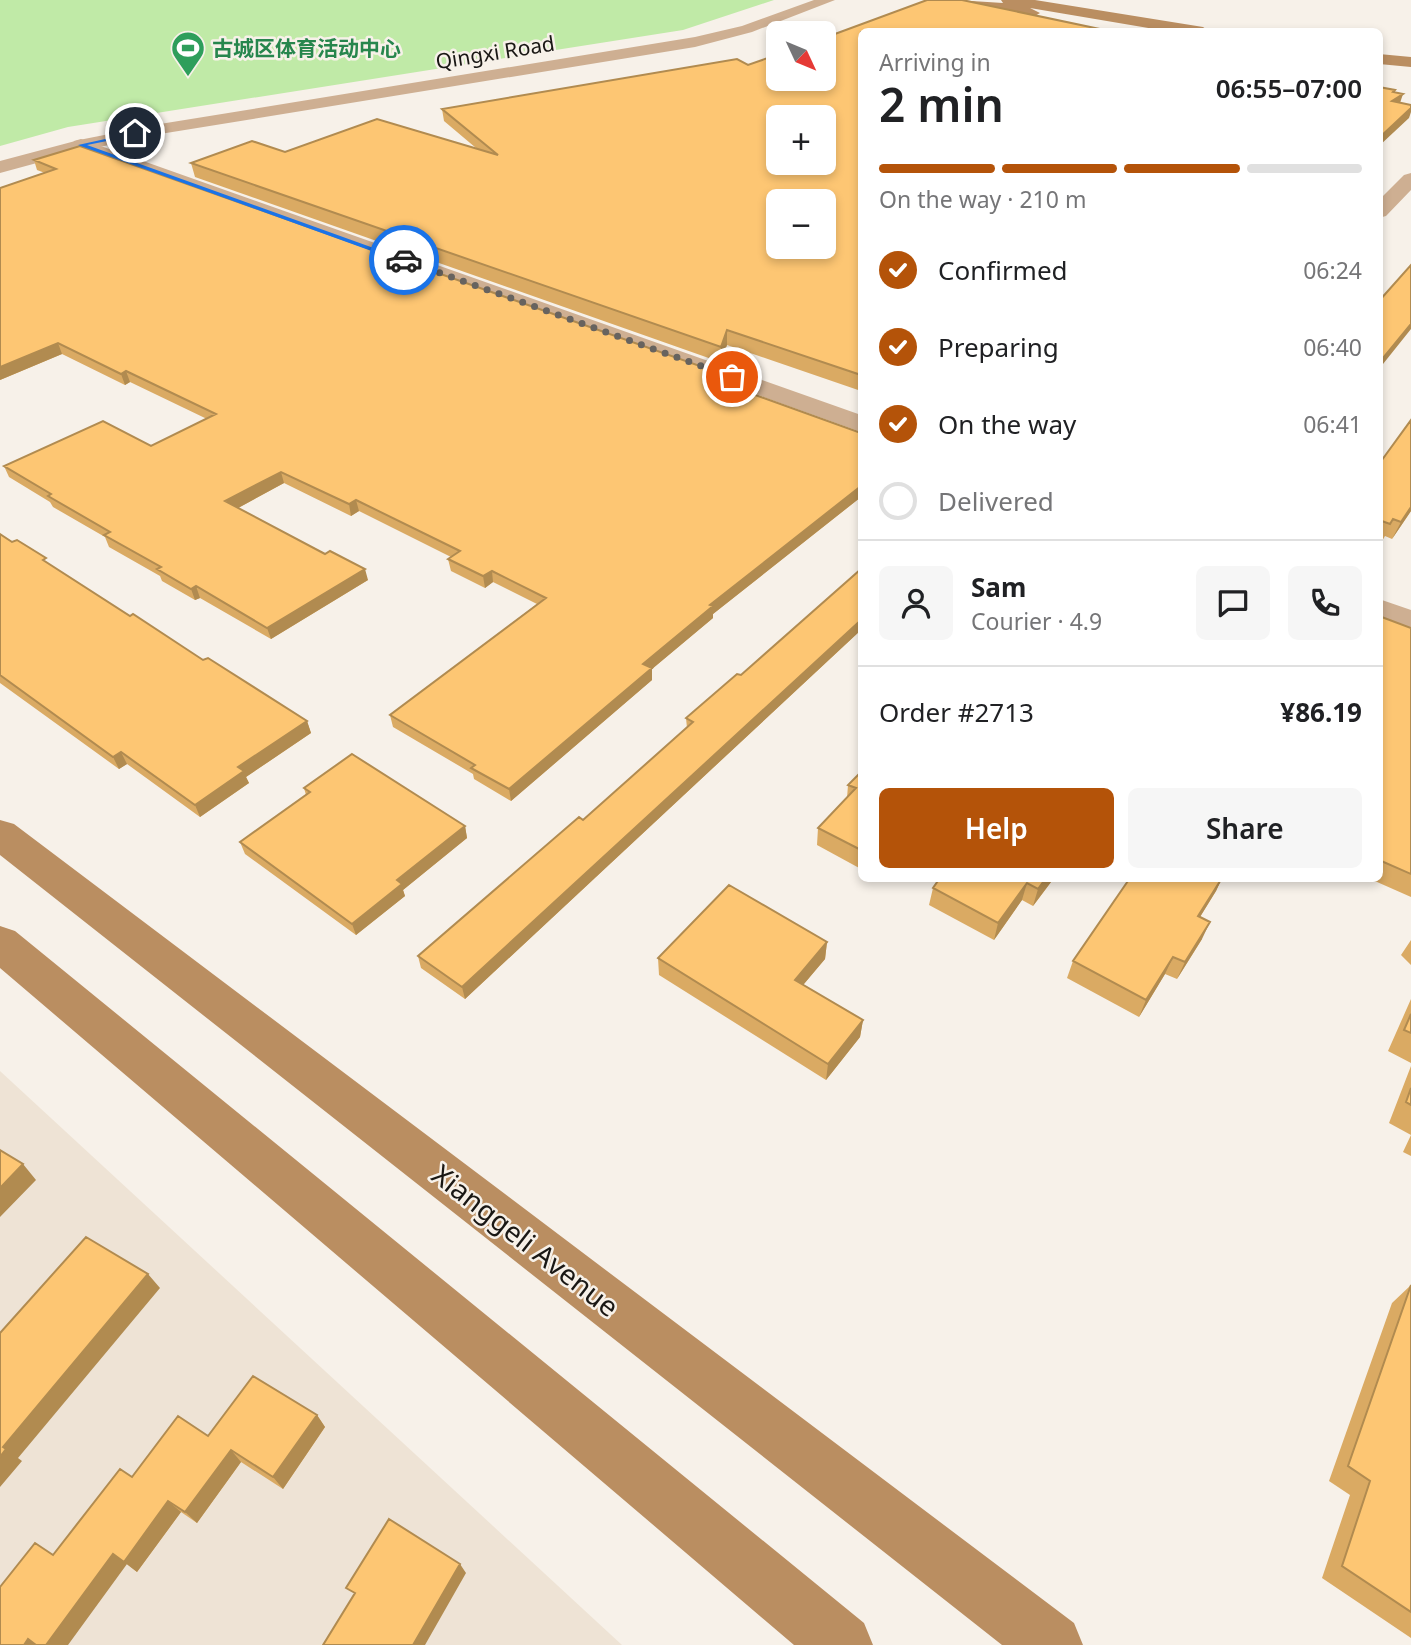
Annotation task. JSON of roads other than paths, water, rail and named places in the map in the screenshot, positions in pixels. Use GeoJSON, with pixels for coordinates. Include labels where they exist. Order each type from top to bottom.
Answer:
{"type":"FeatureCollection","features":[{"type":"Feature","properties":{"kind":"main road"},"geometry":{"type":"LineString","coordinates":[[963,0],[1120,28]]}},
{"type":"Feature","properties":{"kind":"main road"},"geometry":{"type":"LineString","coordinates":[[1008,0],[1178,28]]}},
{"type":"Feature","properties":{"kind":"main road"},"geometry":{"type":"LineString","coordinates":[[1383,50],[1411,53]]}},
{"type":"Feature","properties":{"kind":"main road"},"geometry":{"type":"LineString","coordinates":[[1383,59],[1411,62]]}},
{"type":"Feature","properties":{"kind":"main road","name":"Xianggeli Avenue"},"geometry":{"type":"LineString","coordinates":[[0,834],[1052,1645]]}},
{"type":"Feature","properties":{"kind":"main road"},"geometry":{"type":"LineString","coordinates":[[0,943],[842,1645]]}},
{"type":"Feature","properties":{"kind":"street","name":"Qingxi Road"},"geometry":{"type":"LineString","coordinates":[[0,157],[154,121],[666,40],[732,25],[803,0]]}},
{"type":"Feature","properties":{"kind":"street","name":"Qingxi Road"},"geometry":{"type":"LineString","coordinates":[[0,167],[81,145],[160,129],[695,42],[747,29],[828,0]]}},
{"type":"Feature","properties":{"kind":"street"},"geometry":{"type":"LineString","coordinates":[[81,145],[858,423]]}},
{"type":"Feature","properties":{"kind":"street"},"geometry":{"type":"LineString","coordinates":[[1383,189],[1411,160]]}},
{"type":"Feature","properties":{"kind":"street"},"geometry":{"type":"LineString","coordinates":[[1383,208],[1411,179]]}},
{"type":"Feature","properties":{"kind":"street"},"geometry":{"type":"LineString","coordinates":[[1383,610],[1411,621]]}},
{"type":"Feature","properties":{"kind":"place","name":"古城区体育活动中心"},"geometry":{"type":"Point","coordinates":[188,78]}}]}
